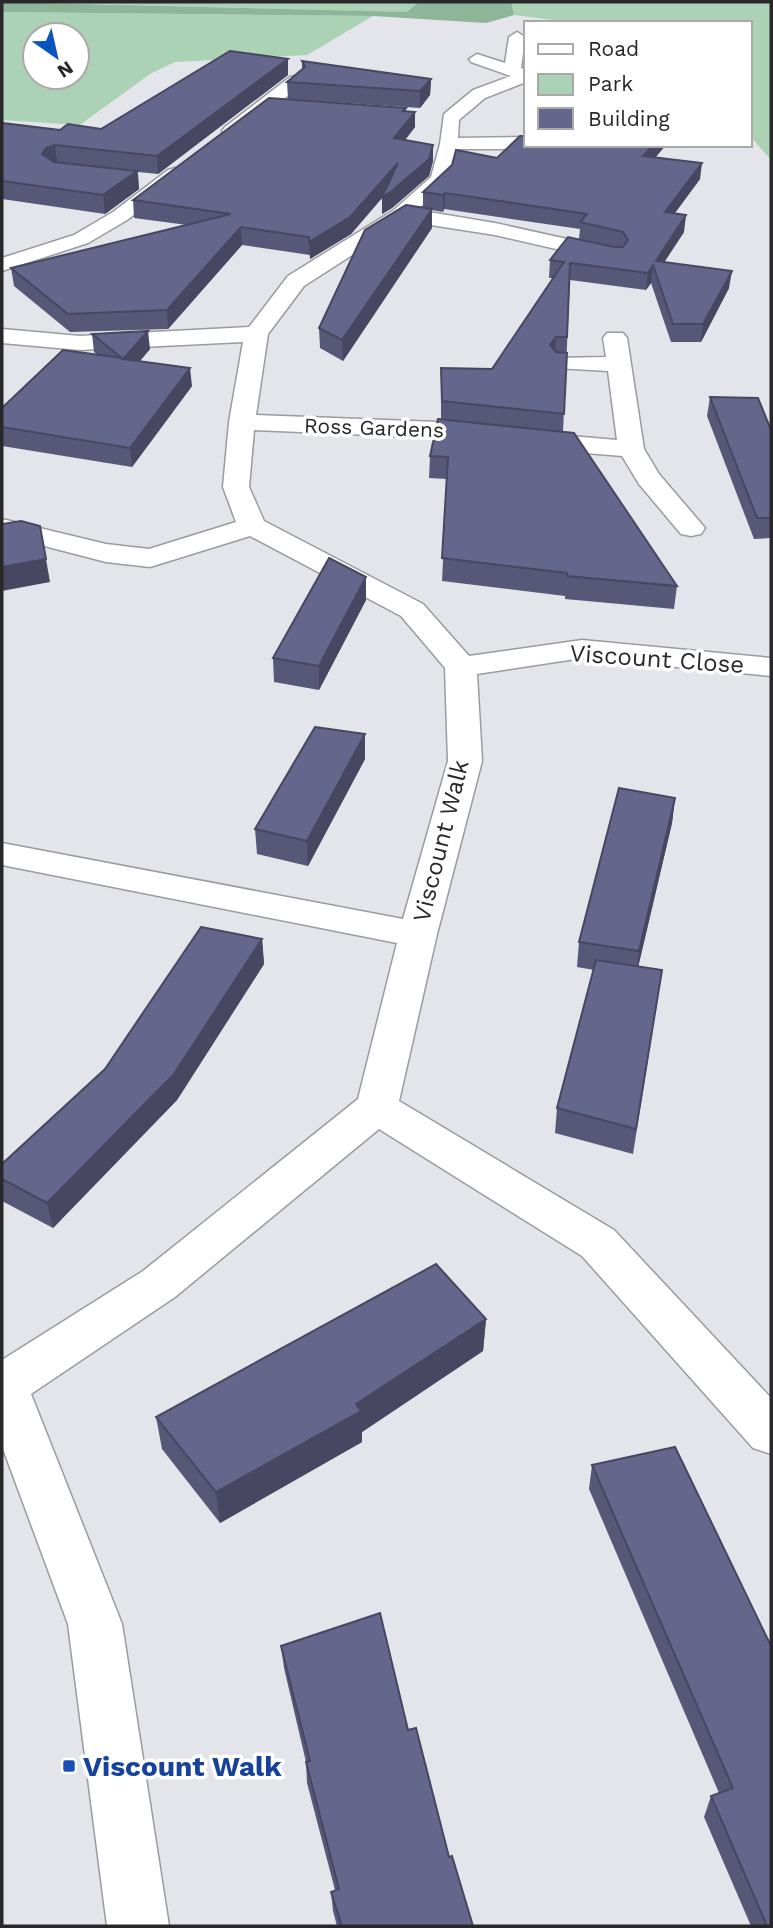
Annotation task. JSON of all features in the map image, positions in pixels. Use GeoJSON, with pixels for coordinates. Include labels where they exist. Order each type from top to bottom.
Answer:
{"type":"FeatureCollection","features":[{"type":"Feature","properties":{"kind":"street"},"geometry":{"type":"LineString","coordinates":[[517,37],[521,74]]}},
{"type":"Feature","properties":{"kind":"street"},"geometry":{"type":"LineString","coordinates":[[477,59],[521,74]]}},
{"type":"Feature","properties":{"kind":"street"},"geometry":{"type":"LineString","coordinates":[[460,667],[412,610],[253,526],[236,487],[242,422],[256,334],[296,281],[401,214],[440,178],[445,126],[479,94],[521,74]]}},
{"type":"Feature","properties":{"kind":"street"},"geometry":{"type":"LineString","coordinates":[[212,145],[296,81]]}},
{"type":"Feature","properties":{"kind":"street"},"geometry":{"type":"LineString","coordinates":[[265,105],[292,107]]}},
{"type":"Feature","properties":{"kind":"street"},"geometry":{"type":"LineString","coordinates":[[445,126],[524,143]]}},
{"type":"Feature","properties":{"kind":"street"},"geometry":{"type":"LineString","coordinates":[[2,265],[81,239],[120,216],[192,160]]}},
{"type":"Feature","properties":{"kind":"street"},"geometry":{"type":"LineString","coordinates":[[136,180],[162,183]]}},
{"type":"Feature","properties":{"kind":"street"},"geometry":{"type":"LineString","coordinates":[[401,214],[495,229],[613,256]]}},
{"type":"Feature","properties":{"kind":"street"},"geometry":{"type":"LineString","coordinates":[[2,335],[80,343],[256,334]]}},
{"type":"Feature","properties":{"kind":"street"},"geometry":{"type":"LineString","coordinates":[[615,338],[631,449],[648,478],[691,528]]}},
{"type":"Feature","properties":{"kind":"street"},"geometry":{"type":"LineString","coordinates":[[564,363],[619,364]]}},
{"type":"Feature","properties":{"kind":"street","name":"Ross Gardens"},"geometry":{"type":"LineString","coordinates":[[242,422],[464,431],[525,440],[631,449]]}},
{"type":"Feature","properties":{"kind":"street"},"geometry":{"type":"LineString","coordinates":[[2,527],[106,552],[150,558],[253,526]]}},
{"type":"Feature","properties":{"kind":"street","name":"Viscount Close"},"geometry":{"type":"LineString","coordinates":[[460,667],[582,649],[771,667]]}},
{"type":"Feature","properties":{"kind":"street","name":"Viscount Walk"},"geometry":{"type":"LineString","coordinates":[[377,1107],[418,934],[465,761],[460,667]]}},
{"type":"Feature","properties":{"kind":"street","name":"Viscount Walk"},"geometry":{"type":"LineString","coordinates":[[2,854],[418,934]]}},
{"type":"Feature","properties":{"kind":"street"},"geometry":{"type":"LineString","coordinates":[[138,1926],[95,1624],[3,1383],[159,1284],[377,1107],[598,1244],[771,1432]]}},
{"type":"Feature","properties":{"kind":"green space"},"geometry":{"type":"Polygon","coordinates":[[[2,2],[407,12],[419,2],[511,2],[514,15],[486,23],[373,16],[2,12],[2,2]]]}},
{"type":"Feature","properties":{"kind":"green space"},"geometry":{"type":"Polygon","coordinates":[[[20,2],[771,2],[771,160],[752,138],[752,21],[560,21],[514,15],[20,2]]]}},
{"type":"Feature","properties":{"kind":"green space"},"geometry":{"type":"Polygon","coordinates":[[[2,12],[373,16],[307,55],[175,62],[150,74],[80,125],[2,120],[2,12]]]}},
{"type":"Feature","properties":{"kind":"building"},"geometry":{"type":"Polygon","coordinates":[[[230,51],[288,59],[157,156],[55,145],[46,148],[42,154],[54,162],[137,171],[103,195],[2,181],[2,123],[60,130],[68,124],[101,129],[230,51]]]}},
{"type":"Feature","properties":{"kind":"building"},"geometry":{"type":"Polygon","coordinates":[[[302,61],[431,79],[420,91],[287,82],[305,67],[302,61]]]}},
{"type":"Feature","properties":{"kind":"building"},"geometry":{"type":"Polygon","coordinates":[[[269,98],[406,108],[403,111],[415,112],[394,138],[433,145],[429,159],[382,197],[398,163],[350,217],[309,242],[309,237],[241,227],[167,310],[68,314],[11,268],[231,214],[133,200],[269,98]]]}},
{"type":"Feature","properties":{"kind":"building"},"geometry":{"type":"Polygon","coordinates":[[[520,136],[524,136],[524,147],[651,147],[643,156],[702,163],[665,212],[686,215],[656,261],[732,271],[703,324],[673,324],[653,265],[648,273],[570,263],[567,337],[556,337],[550,345],[556,352],[567,353],[564,414],[442,401],[441,368],[492,369],[564,262],[550,260],[568,237],[614,247],[623,247],[628,240],[623,232],[580,222],[587,214],[423,192],[452,165],[456,150],[497,158],[520,136]]]}},
{"type":"Feature","properties":{"kind":"building"},"geometry":{"type":"Polygon","coordinates":[[[406,205],[432,209],[342,340],[319,328],[365,230],[406,205]]]}},
{"type":"Feature","properties":{"kind":"building"},"geometry":{"type":"Polygon","coordinates":[[[148,331],[123,359],[190,368],[130,448],[2,427],[2,408],[63,350],[122,358],[92,334],[148,331]]]}},
{"type":"Feature","properties":{"kind":"building"},"geometry":{"type":"Polygon","coordinates":[[[710,397],[758,398],[771,430],[771,518],[757,518],[710,397]]]}},
{"type":"Feature","properties":{"kind":"building"},"geometry":{"type":"Polygon","coordinates":[[[438,419],[574,433],[677,586],[567,576],[567,573],[442,558],[448,457],[430,456],[438,419]]]}},
{"type":"Feature","properties":{"kind":"building"},"geometry":{"type":"Polygon","coordinates":[[[21,521],[40,526],[46,559],[2,567],[2,524],[21,521]]]}},
{"type":"Feature","properties":{"kind":"building"},"geometry":{"type":"Polygon","coordinates":[[[329,558],[366,577],[319,666],[273,658],[329,558]]]}},
{"type":"Feature","properties":{"kind":"building"},"geometry":{"type":"Polygon","coordinates":[[[315,727],[365,734],[307,841],[255,829],[315,727]]]}},
{"type":"Feature","properties":{"kind":"building"},"geometry":{"type":"Polygon","coordinates":[[[619,788],[675,798],[639,951],[579,942],[619,788]]]}},
{"type":"Feature","properties":{"kind":"building"},"geometry":{"type":"Polygon","coordinates":[[[201,927],[262,939],[174,1074],[47,1203],[2,1179],[2,1164],[105,1069],[201,927]]]}},
{"type":"Feature","properties":{"kind":"building"},"geometry":{"type":"Polygon","coordinates":[[[596,960],[662,970],[636,1129],[557,1108],[596,960]]]}},
{"type":"Feature","properties":{"kind":"building"},"geometry":{"type":"Polygon","coordinates":[[[436,1264],[486,1319],[356,1404],[361,1411],[216,1492],[156,1417],[436,1264]]]}},
{"type":"Feature","properties":{"kind":"building"},"geometry":{"type":"Polygon","coordinates":[[[675,1447],[771,1646],[771,1926],[767,1926],[711,1796],[733,1788],[592,1465],[675,1447]]]}},
{"type":"Feature","properties":{"kind":"building"},"geometry":{"type":"Polygon","coordinates":[[[380,1613],[408,1730],[416,1728],[449,1857],[452,1856],[473,1926],[342,1926],[331,1892],[339,1889],[306,1762],[310,1761],[281,1646],[380,1613]]]}},
{"type":"Feature","properties":{"kind":"place","name":"Viscount Walk"},"geometry":{"type":"Point","coordinates":[69,1766]}}]}
